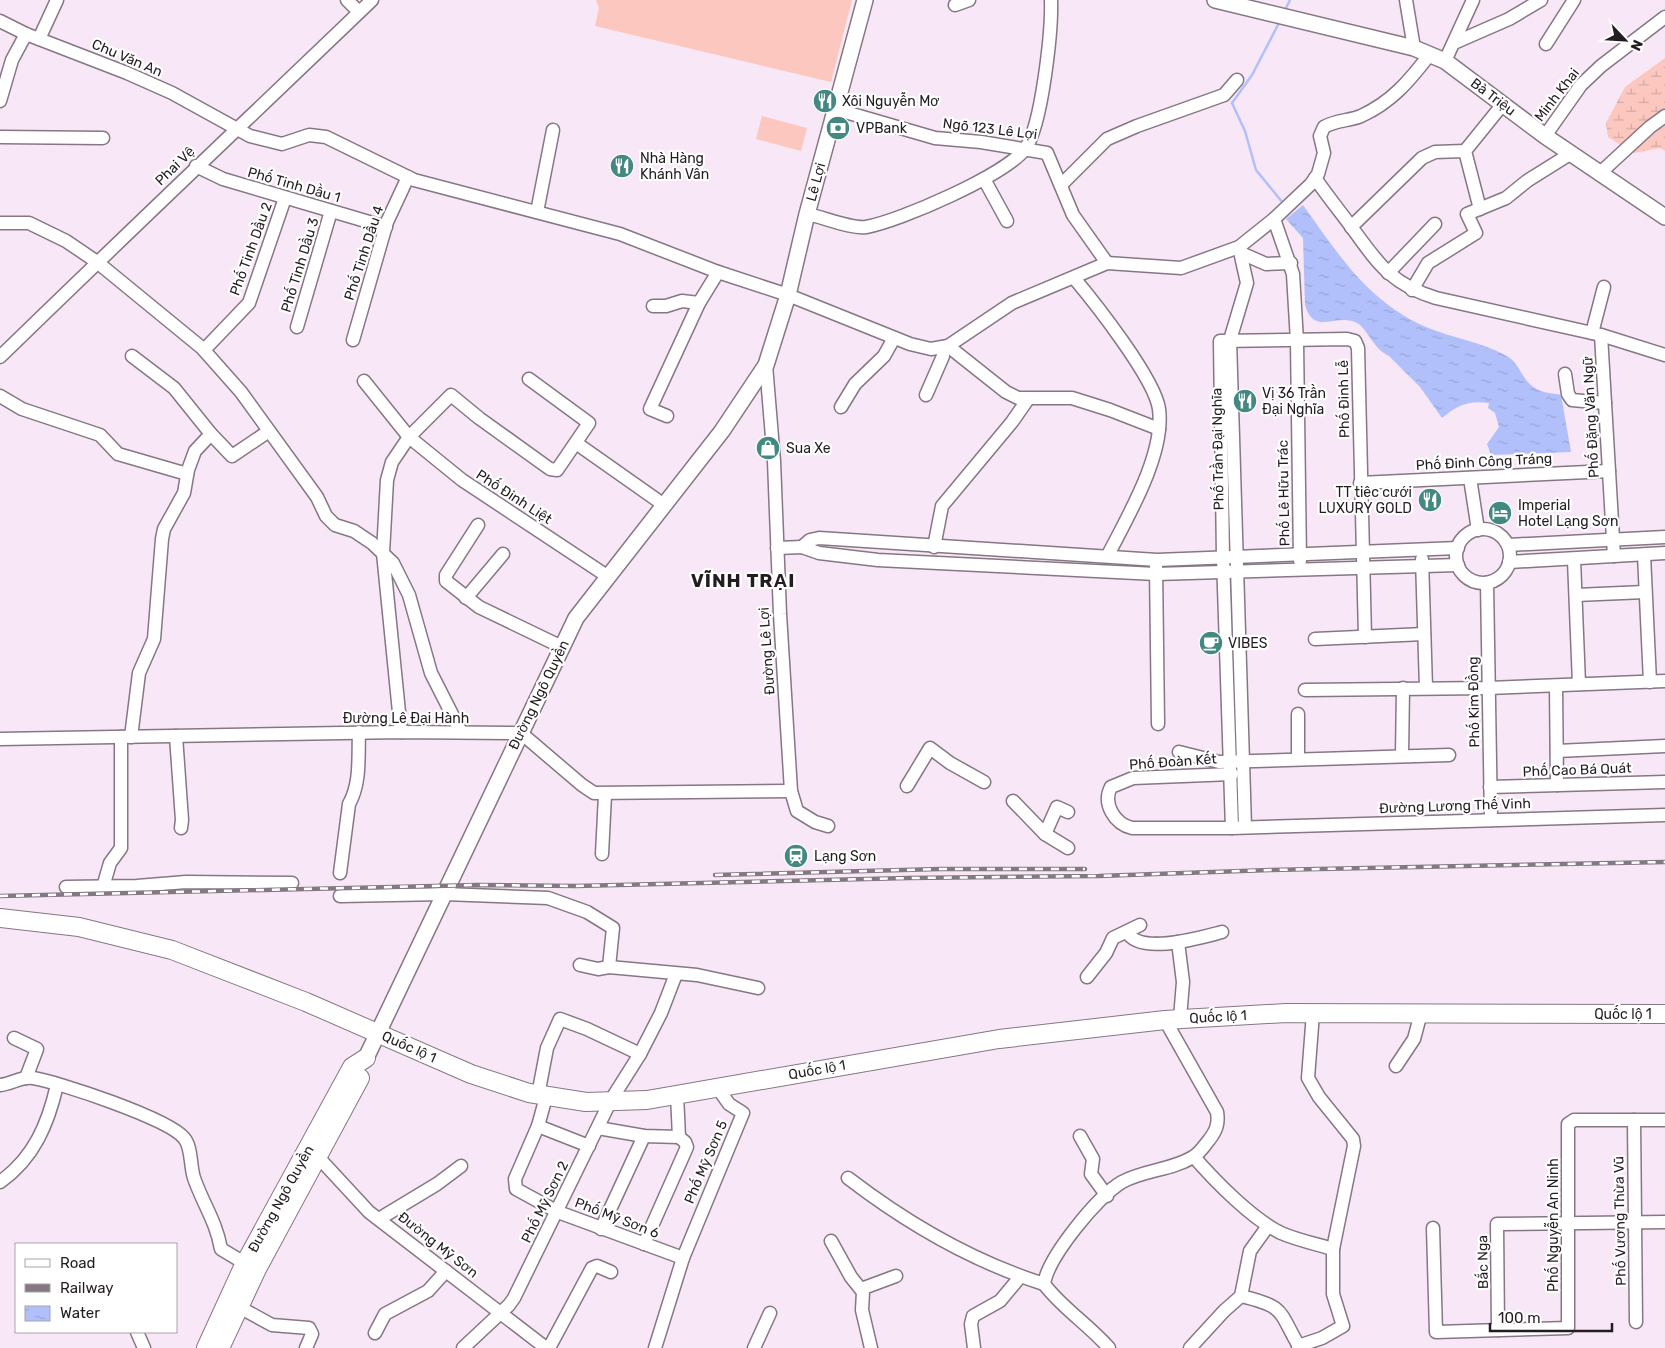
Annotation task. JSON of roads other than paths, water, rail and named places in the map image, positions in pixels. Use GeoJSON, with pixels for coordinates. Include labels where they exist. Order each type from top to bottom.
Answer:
{"type":"FeatureCollection","features":[{"type":"Feature","properties":{"kind":"highway","name":"Quốc lộ 1"},"geometry":{"type":"LineString","coordinates":[[0,918],[79,927],[172,950],[306,1002],[471,1074],[542,1096],[586,1102],[646,1100],[999,1039],[1173,1019],[1313,1013],[1665,1014]]}},
{"type":"Feature","properties":{"kind":"highway","name":"Đường Ngô Quyền"},"geometry":{"type":"LineString","coordinates":[[206,1348],[313,1155],[362,1073],[366,1058]]}},
{"type":"Feature","properties":{"kind":"highway","name":"Đường Ngô Quyền"},"geometry":{"type":"LineString","coordinates":[[220,1348],[239,1307],[251,1267]]}},
{"type":"Feature","properties":{"kind":"main road","name":"Lê Lợi"},"geometry":{"type":"LineString","coordinates":[[766,365],[788,295],[807,214],[865,0]]}},
{"type":"Feature","properties":{"kind":"main road","name":"Bà Triệu"},"geometry":{"type":"LineString","coordinates":[[1216,0],[1414,48],[1445,61],[1570,154],[1665,217]]}},
{"type":"Feature","properties":{"kind":"main road","name":"Đường Ngô Quyền"},"geometry":{"type":"LineString","coordinates":[[366,1058],[576,618],[722,431],[766,365]]}},
{"type":"Feature","properties":{"kind":"street"},"geometry":{"type":"LineString","coordinates":[[39,39],[57,0]]}},
{"type":"Feature","properties":{"kind":"street"},"geometry":{"type":"LineString","coordinates":[[347,0],[359,12]]}},
{"type":"Feature","properties":{"kind":"street","name":"Phai Vệ"},"geometry":{"type":"LineString","coordinates":[[0,356],[196,166],[239,128],[372,0]]}},
{"type":"Feature","properties":{"kind":"street"},"geometry":{"type":"LineString","coordinates":[[955,5],[969,0]]}},
{"type":"Feature","properties":{"kind":"street"},"geometry":{"type":"LineString","coordinates":[[807,214],[865,227],[909,212],[999,172],[1026,148],[1040,105],[1051,28],[1051,0]]}},
{"type":"Feature","properties":{"kind":"street"},"geometry":{"type":"LineString","coordinates":[[1406,0],[1414,48]]}},
{"type":"Feature","properties":{"kind":"street"},"geometry":{"type":"LineString","coordinates":[[1445,61],[1474,0]]}},
{"type":"Feature","properties":{"kind":"street"},"geometry":{"type":"LineString","coordinates":[[1454,43],[1509,19],[1541,0]]}},
{"type":"Feature","properties":{"kind":"street"},"geometry":{"type":"LineString","coordinates":[[1546,44],[1574,0]]}},
{"type":"Feature","properties":{"kind":"street","name":"Minh Khai"},"geometry":{"type":"LineString","coordinates":[[1545,136],[1581,85],[1601,66],[1665,17]]}},
{"type":"Feature","properties":{"kind":"street","name":"Chu Văn An"},"geometry":{"type":"LineString","coordinates":[[0,21],[26,34],[127,72],[239,128],[250,136],[282,144],[309,134],[326,137],[408,177],[463,194],[620,234],[718,272],[788,295],[922,348],[946,346]]}},
{"type":"Feature","properties":{"kind":"street"},"geometry":{"type":"LineString","coordinates":[[0,101],[12,60],[26,34]]}},
{"type":"Feature","properties":{"kind":"street"},"geometry":{"type":"LineString","coordinates":[[926,395],[946,346],[1012,303],[1107,263],[1181,268],[1240,250],[1291,204],[1315,178],[1324,153],[1320,136],[1324,127],[1335,122],[1361,116],[1396,96],[1430,54]]}},
{"type":"Feature","properties":{"kind":"street"},"geometry":{"type":"LineString","coordinates":[[1061,184],[1107,139],[1137,126],[1224,95],[1237,80]]}},
{"type":"Feature","properties":{"kind":"street"},"geometry":{"type":"LineString","coordinates":[[1351,227],[1422,158],[1435,152],[1465,151],[1503,104]]}},
{"type":"Feature","properties":{"kind":"street","name":"Ngõ 123 Lê Lợi"},"geometry":{"type":"LineString","coordinates":[[836,109],[935,138],[1026,148],[1047,153],[1073,215],[1107,263]]}},
{"type":"Feature","properties":{"kind":"street"},"geometry":{"type":"LineString","coordinates":[[1599,174],[1650,127],[1665,116]]}},
{"type":"Feature","properties":{"kind":"street"},"geometry":{"type":"LineString","coordinates":[[537,212],[553,130]]}},
{"type":"Feature","properties":{"kind":"street"},"geometry":{"type":"LineString","coordinates":[[0,137],[103,138]]}},
{"type":"Feature","properties":{"kind":"street"},"geometry":{"type":"LineString","coordinates":[[1465,151],[1480,209]]}},
{"type":"Feature","properties":{"kind":"street"},"geometry":{"type":"LineString","coordinates":[[1412,290],[1428,263],[1476,233],[1467,214],[1506,198],[1527,180],[1570,154]]}},
{"type":"Feature","properties":{"kind":"street","name":"Phố Tinh Dầu 1"},"geometry":{"type":"LineString","coordinates":[[196,166],[223,180],[386,227]]}},
{"type":"Feature","properties":{"kind":"street","name":"Phố Tinh Dầu 4"},"geometry":{"type":"LineString","coordinates":[[353,340],[386,227],[408,177]]}},
{"type":"Feature","properties":{"kind":"street"},"geometry":{"type":"LineString","coordinates":[[1315,178],[1374,260],[1388,273],[1412,290],[1436,298],[1597,334],[1665,356]]}},
{"type":"Feature","properties":{"kind":"street"},"geometry":{"type":"LineString","coordinates":[[984,179],[1007,221]]}},
{"type":"Feature","properties":{"kind":"street","name":"Phố Tinh Dầu 2"},"geometry":{"type":"LineString","coordinates":[[204,350],[244,311],[249,303],[285,198]]}},
{"type":"Feature","properties":{"kind":"street","name":"Phố Tinh Dầu 3"},"geometry":{"type":"LineString","coordinates":[[297,327],[331,211]]}},
{"type":"Feature","properties":{"kind":"street","name":"Phố Lê Hữu Trác"},"geometry":{"type":"LineString","coordinates":[[1278,216],[1291,263],[1297,341],[1301,571]]}},
{"type":"Feature","properties":{"kind":"street"},"geometry":{"type":"LineString","coordinates":[[0,223],[17,222],[36,225],[66,241],[97,262],[204,350],[241,392],[317,497],[326,516],[335,525],[354,531],[366,539],[393,563],[409,595],[431,673],[461,732]]}},
{"type":"Feature","properties":{"kind":"street"},"geometry":{"type":"LineString","coordinates":[[1388,273],[1435,224]]}},
{"type":"Feature","properties":{"kind":"street"},"geometry":{"type":"LineString","coordinates":[[1240,250],[1266,264],[1291,263]]}},
{"type":"Feature","properties":{"kind":"street","name":"Phố Trần Đại Nghĩa"},"geometry":{"type":"LineString","coordinates":[[1230,573],[1225,342],[1247,284],[1240,250]]}},
{"type":"Feature","properties":{"kind":"street"},"geometry":{"type":"LineString","coordinates":[[667,416],[650,409],[699,303],[718,272]]}},
{"type":"Feature","properties":{"kind":"street"},"geometry":{"type":"LineString","coordinates":[[1074,278],[1117,335],[1156,396],[1159,408],[1159,430],[1149,469],[1096,570]]}},
{"type":"Feature","properties":{"kind":"street","name":"Phố Đặng Văn Ngữ"},"geometry":{"type":"LineString","coordinates":[[1604,287],[1597,334],[1605,403],[1614,556]]}},
{"type":"Feature","properties":{"kind":"street"},"geometry":{"type":"LineString","coordinates":[[654,306],[666,306],[682,301],[699,303]]}},
{"type":"Feature","properties":{"kind":"street"},"geometry":{"type":"LineString","coordinates":[[841,407],[854,384],[884,356],[894,338]]}},
{"type":"Feature","properties":{"kind":"street","name":"Phố Đinh Lễ"},"geometry":{"type":"LineString","coordinates":[[1225,342],[1347,339],[1355,341],[1358,358],[1365,637]]}},
{"type":"Feature","properties":{"kind":"street"},"geometry":{"type":"LineString","coordinates":[[946,346],[1006,392],[1018,398],[1050,397],[1079,400],[1159,430]]}},
{"type":"Feature","properties":{"kind":"street"},"geometry":{"type":"LineString","coordinates":[[132,356],[174,388],[210,434],[232,456],[269,431]]}},
{"type":"Feature","properties":{"kind":"street","name":"Đường Lê Lợi"},"geometry":{"type":"LineString","coordinates":[[766,365],[774,461],[791,792],[797,811],[815,822],[828,826]]}},
{"type":"Feature","properties":{"kind":"street"},"geometry":{"type":"LineString","coordinates":[[1565,374],[1568,394],[1572,400],[1605,403]]}},
{"type":"Feature","properties":{"kind":"street"},"geometry":{"type":"LineString","coordinates":[[401,732],[383,553],[387,480],[392,462],[409,437],[451,395],[479,418],[550,469],[557,470],[589,423],[529,379]]}},
{"type":"Feature","properties":{"kind":"street","name":"Phố Đinh Liệt"},"geometry":{"type":"LineString","coordinates":[[364,381],[409,437],[462,480],[607,576]]}},
{"type":"Feature","properties":{"kind":"street"},"geometry":{"type":"LineString","coordinates":[[0,396],[22,409],[100,435],[118,454],[187,474]]}},
{"type":"Feature","properties":{"kind":"street"},"geometry":{"type":"LineString","coordinates":[[934,547],[942,506],[1012,422],[1028,399]]}},
{"type":"Feature","properties":{"kind":"street"},"geometry":{"type":"LineString","coordinates":[[103,887],[110,863],[121,848],[126,737],[139,673],[154,639],[164,529],[184,493],[187,474],[195,451],[210,434]]}},
{"type":"Feature","properties":{"kind":"street"},"geometry":{"type":"LineString","coordinates":[[576,443],[664,505]]}},
{"type":"Feature","properties":{"kind":"street","name":"Phố Đinh Công Tráng"},"geometry":{"type":"LineString","coordinates":[[1360,483],[1609,471]]}},
{"type":"Feature","properties":{"kind":"street"},"geometry":{"type":"LineString","coordinates":[[1470,478],[1478,530]]}},
{"type":"Feature","properties":{"kind":"street"},"geometry":{"type":"LineString","coordinates":[[478,525],[445,578],[452,587],[484,610],[562,647]]}},
{"type":"Feature","properties":{"kind":"street"},"geometry":{"type":"LineString","coordinates":[[1478,530],[1496,532],[1508,546],[1509,562],[1502,576],[1487,583],[1473,581],[1461,572],[1458,565],[1458,548],[1465,536],[1478,530]]}},
{"type":"Feature","properties":{"kind":"street"},"geometry":{"type":"LineString","coordinates":[[1508,546],[1665,537]]}},
{"type":"Feature","properties":{"kind":"street"},"geometry":{"type":"LineString","coordinates":[[802,547],[810,540],[819,538],[878,544],[1103,555],[1157,560],[1458,548]]}},
{"type":"Feature","properties":{"kind":"street"},"geometry":{"type":"LineString","coordinates":[[878,544],[878,560]]}},
{"type":"Feature","properties":{"kind":"street"},"geometry":{"type":"LineString","coordinates":[[777,548],[802,547],[819,553],[878,560],[1156,574],[1458,565]]}},
{"type":"Feature","properties":{"kind":"street"},"geometry":{"type":"LineString","coordinates":[[969,564],[970,548]]}},
{"type":"Feature","properties":{"kind":"street"},"geometry":{"type":"LineString","coordinates":[[1421,549],[1426,688]]}},
{"type":"Feature","properties":{"kind":"street"},"geometry":{"type":"LineString","coordinates":[[1509,562],[1574,560],[1665,553]]}},
{"type":"Feature","properties":{"kind":"street"},"geometry":{"type":"LineString","coordinates":[[466,598],[503,554]]}},
{"type":"Feature","properties":{"kind":"street"},"geometry":{"type":"LineString","coordinates":[[1644,555],[1650,682]]}},
{"type":"Feature","properties":{"kind":"street"},"geometry":{"type":"LineString","coordinates":[[1157,560],[1158,724]]}},
{"type":"Feature","properties":{"kind":"street"},"geometry":{"type":"LineString","coordinates":[[1574,560],[1579,684]]}},
{"type":"Feature","properties":{"kind":"street"},"geometry":{"type":"LineString","coordinates":[[1230,573],[1234,643],[1239,827]]}},
{"type":"Feature","properties":{"kind":"street","name":"Phố Kim Đồng"},"geometry":{"type":"LineString","coordinates":[[1487,583],[1491,820]]}},
{"type":"Feature","properties":{"kind":"street"},"geometry":{"type":"LineString","coordinates":[[1576,595],[1645,592]]}},
{"type":"Feature","properties":{"kind":"street"},"geometry":{"type":"LineString","coordinates":[[1315,639],[1424,634]]}},
{"type":"Feature","properties":{"kind":"street"},"geometry":{"type":"LineString","coordinates":[[1305,690],[1488,688],[1665,681]]}},
{"type":"Feature","properties":{"kind":"street"},"geometry":{"type":"LineString","coordinates":[[1556,686],[1557,785]]}},
{"type":"Feature","properties":{"kind":"street"},"geometry":{"type":"LineString","coordinates":[[1402,756],[1403,688]]}},
{"type":"Feature","properties":{"kind":"street"},"geometry":{"type":"LineString","coordinates":[[1298,714],[1298,759]]}},
{"type":"Feature","properties":{"kind":"street"},"geometry":{"type":"LineString","coordinates":[[340,873],[349,804],[356,788],[359,732]]}},
{"type":"Feature","properties":{"kind":"street","name":"Đường Lê Đại Hành"},"geometry":{"type":"LineString","coordinates":[[0,739],[359,732],[521,733]]}},
{"type":"Feature","properties":{"kind":"street"},"geometry":{"type":"LineString","coordinates":[[521,733],[594,793],[605,795],[791,792]]}},
{"type":"Feature","properties":{"kind":"street"},"geometry":{"type":"LineString","coordinates":[[176,736],[181,828]]}},
{"type":"Feature","properties":{"kind":"street"},"geometry":{"type":"LineString","coordinates":[[1557,751],[1665,746]]}},
{"type":"Feature","properties":{"kind":"street"},"geometry":{"type":"LineString","coordinates":[[907,786],[930,748],[950,763],[984,782]]}},
{"type":"Feature","properties":{"kind":"street"},"geometry":{"type":"LineString","coordinates":[[1179,752],[1236,765],[1298,759],[1449,755]]}},
{"type":"Feature","properties":{"kind":"street"},"geometry":{"type":"LineString","coordinates":[[1236,765],[1239,827]]}},
{"type":"Feature","properties":{"kind":"street","name":"Phố Đoàn Kết"},"geometry":{"type":"LineString","coordinates":[[1132,828],[1121,825],[1116,821],[1109,803],[1109,791],[1116,783],[1133,778],[1236,765]]}},
{"type":"Feature","properties":{"kind":"street","name":"Phố Cao Bá Quát"},"geometry":{"type":"LineString","coordinates":[[1490,787],[1665,782]]}},
{"type":"Feature","properties":{"kind":"street"},"geometry":{"type":"LineString","coordinates":[[602,854],[605,795]]}},
{"type":"Feature","properties":{"kind":"street"},"geometry":{"type":"LineString","coordinates":[[1013,801],[1045,834],[1068,848]]}},
{"type":"Feature","properties":{"kind":"street"},"geometry":{"type":"LineString","coordinates":[[1045,834],[1057,807],[1068,812]]}},
{"type":"Feature","properties":{"kind":"street","name":"Đường Lương Thế Vinh"},"geometry":{"type":"LineString","coordinates":[[1132,828],[1239,827],[1665,815]]}},
{"type":"Feature","properties":{"kind":"street"},"geometry":{"type":"LineString","coordinates":[[66,887],[103,887],[186,882],[292,883]]}},
{"type":"Feature","properties":{"kind":"street"},"geometry":{"type":"LineString","coordinates":[[340,896],[444,894],[548,898],[587,912],[613,928],[609,967]]}},
{"type":"Feature","properties":{"kind":"street"},"geometry":{"type":"LineString","coordinates":[[1087,977],[1106,953],[1113,938],[1140,925]]}},
{"type":"Feature","properties":{"kind":"street"},"geometry":{"type":"LineString","coordinates":[[1127,932],[1131,938],[1148,943],[1178,942],[1222,932]]}},
{"type":"Feature","properties":{"kind":"street"},"geometry":{"type":"LineString","coordinates":[[1044,1284],[1053,1258],[1058,1250],[1119,1184],[1130,1178],[1194,1157],[1214,1134],[1218,1120],[1173,1019],[1183,982],[1178,942]]}},
{"type":"Feature","properties":{"kind":"street"},"geometry":{"type":"LineString","coordinates":[[580,965],[598,969],[609,967],[697,975],[758,988]]}},
{"type":"Feature","properties":{"kind":"street","name":"Phố Mỹ Sơn 2"},"geometry":{"type":"LineString","coordinates":[[463,1348],[514,1298],[558,1212],[611,1100],[640,1054],[662,1013],[676,974]]}},
{"type":"Feature","properties":{"kind":"street"},"geometry":{"type":"LineString","coordinates":[[1241,1296],[1266,1302],[1278,1309],[1299,1347],[1322,1338],[1343,1326],[1333,1294],[1333,1249],[1354,1139],[1318,1097],[1308,1078],[1313,1013]]}},
{"type":"Feature","properties":{"kind":"street"},"geometry":{"type":"LineString","coordinates":[[1396,1066],[1414,1039],[1421,1013]]}},
{"type":"Feature","properties":{"kind":"street"},"geometry":{"type":"LineString","coordinates":[[589,1146],[538,1126],[547,1048],[560,1019],[587,1029],[640,1054]]}},
{"type":"Feature","properties":{"kind":"street"},"geometry":{"type":"LineString","coordinates":[[14,1038],[37,1049],[26,1078]]}},
{"type":"Feature","properties":{"kind":"street"},"geometry":{"type":"LineString","coordinates":[[0,1085],[26,1078],[56,1085],[155,1120],[181,1133],[187,1140],[194,1177],[215,1223],[221,1249],[251,1267]]}},
{"type":"Feature","properties":{"kind":"street"},"geometry":{"type":"LineString","coordinates":[[0,1182],[18,1169],[44,1126],[56,1085]]}},
{"type":"Feature","properties":{"kind":"street","name":"Phố Mỹ Sơn 5"},"geometry":{"type":"LineString","coordinates":[[683,1258],[743,1113],[729,1104],[717,1087]]}},
{"type":"Feature","properties":{"kind":"street"},"geometry":{"type":"LineString","coordinates":[[677,1095],[679,1137]]}},
{"type":"Feature","properties":{"kind":"street"},"geometry":{"type":"LineString","coordinates":[[1634,1120],[1665,1120]]}},
{"type":"Feature","properties":{"kind":"street","name":"Phố Nguyễn An Ninh"},"geometry":{"type":"LineString","coordinates":[[1498,1330],[1568,1328],[1568,1127],[1570,1122],[1634,1120]]}},
{"type":"Feature","properties":{"kind":"street","name":"Phố Vương Thừa Vũ"},"geometry":{"type":"LineString","coordinates":[[1634,1120],[1636,1322]]}},
{"type":"Feature","properties":{"kind":"street","name":"Phố Mỹ Sơn 6"},"geometry":{"type":"LineString","coordinates":[[538,1126],[515,1179],[516,1189],[558,1212],[683,1258]]}},
{"type":"Feature","properties":{"kind":"street"},"geometry":{"type":"LineString","coordinates":[[598,1128],[644,1136],[679,1137],[685,1142],[687,1148],[644,1244]]}},
{"type":"Feature","properties":{"kind":"street"},"geometry":{"type":"LineString","coordinates":[[601,1229],[644,1136]]}},
{"type":"Feature","properties":{"kind":"street"},"geometry":{"type":"LineString","coordinates":[[1080,1136],[1093,1159],[1091,1174],[1106,1196]]}},
{"type":"Feature","properties":{"kind":"street","name":"Đường Mỹ Sơn"},"geometry":{"type":"LineString","coordinates":[[313,1155],[369,1212],[547,1348]]}},
{"type":"Feature","properties":{"kind":"street"},"geometry":{"type":"LineString","coordinates":[[1194,1157],[1220,1187],[1268,1226],[1282,1233],[1333,1249]]}},
{"type":"Feature","properties":{"kind":"street"},"geometry":{"type":"LineString","coordinates":[[379,1219],[437,1184],[461,1166]]}},
{"type":"Feature","properties":{"kind":"street"},"geometry":{"type":"LineString","coordinates":[[848,1178],[918,1227],[965,1254],[1044,1284],[1109,1348]]}},
{"type":"Feature","properties":{"kind":"street"},"geometry":{"type":"LineString","coordinates":[[1569,1222],[1665,1222]]}},
{"type":"Feature","properties":{"kind":"street","name":"Bắc Nga"},"geometry":{"type":"LineString","coordinates":[[1498,1330],[1497,1224],[1569,1222]]}},
{"type":"Feature","properties":{"kind":"street"},"geometry":{"type":"LineString","coordinates":[[1198,1346],[1224,1311],[1241,1296],[1250,1251],[1268,1226]]}},
{"type":"Feature","properties":{"kind":"street"},"geometry":{"type":"LineString","coordinates":[[1433,1228],[1436,1332],[1498,1330]]}},
{"type":"Feature","properties":{"kind":"street"},"geometry":{"type":"LineString","coordinates":[[831,1241],[851,1277],[861,1289],[863,1318],[871,1348]]}},
{"type":"Feature","properties":{"kind":"street"},"geometry":{"type":"LineString","coordinates":[[655,1348],[683,1258]]}},
{"type":"Feature","properties":{"kind":"street"},"geometry":{"type":"LineString","coordinates":[[547,1348],[592,1268],[597,1266],[611,1272]]}},
{"type":"Feature","properties":{"kind":"street"},"geometry":{"type":"LineString","coordinates":[[375,1333],[385,1314],[428,1292],[446,1271]]}},
{"type":"Feature","properties":{"kind":"street"},"geometry":{"type":"LineString","coordinates":[[861,1289],[896,1276]]}},
{"type":"Feature","properties":{"kind":"street"},"geometry":{"type":"LineString","coordinates":[[974,1348],[971,1324],[974,1316],[1000,1301],[1020,1276]]}},
{"type":"Feature","properties":{"kind":"street"},"geometry":{"type":"LineString","coordinates":[[239,1307],[264,1322],[309,1328],[312,1334],[306,1348]]}},
{"type":"Feature","properties":{"kind":"street"},"geometry":{"type":"LineString","coordinates":[[754,1348],[770,1313]]}},
{"type":"Feature","properties":{"kind":"street"},"geometry":{"type":"LineString","coordinates":[[137,1333],[144,1348]]}},
{"type":"Feature","properties":{"kind":"water"},"geometry":{"type":"Polygon","coordinates":[[[1303,205],[1342,259],[1387,304],[1426,327],[1505,355],[1514,362],[1530,385],[1544,392],[1561,395],[1571,452],[1491,455],[1487,444],[1499,427],[1495,413],[1488,408],[1489,403],[1475,402],[1464,404],[1442,418],[1420,387],[1389,356],[1379,349],[1361,326],[1349,320],[1320,322],[1314,320],[1309,315],[1305,305],[1303,238],[1286,219],[1303,205]]]}},
{"type":"Feature","properties":{"kind":"waterway"},"geometry":{"type":"LineString","coordinates":[[1284,12],[1290,0]]}},
{"type":"Feature","properties":{"kind":"waterway"},"geometry":{"type":"LineString","coordinates":[[1280,21],[1252,75],[1232,103],[1245,131],[1256,170],[1283,203]]}},
{"type":"Feature","properties":{"kind":"railway"},"geometry":{"type":"LineString","coordinates":[[0,896],[477,885],[576,886],[909,878],[1099,876],[1270,870],[1665,862]]}},
{"type":"Feature","properties":{"kind":"railway"},"geometry":{"type":"LineString","coordinates":[[715,875],[940,869],[1085,869]]}},
{"type":"Feature","properties":{"kind":"place","name":"Xôi Nguyễn Mơ"},"geometry":{"type":"Point","coordinates":[825,101]}},
{"type":"Feature","properties":{"kind":"place","name":"VPBank"},"geometry":{"type":"Point","coordinates":[838,128]}},
{"type":"Feature","properties":{"kind":"place","name":"Nhà Hàng Khánh Vân"},"geometry":{"type":"Point","coordinates":[622,166]}},
{"type":"Feature","properties":{"kind":"place","name":"Vị 36 Trần Đại Nghĩa"},"geometry":{"type":"Point","coordinates":[1245,401]}},
{"type":"Feature","properties":{"kind":"place","name":"Sua Xe"},"geometry":{"type":"Point","coordinates":[768,448]}},
{"type":"Feature","properties":{"kind":"place","name":"TT tiêc cưới LUXURY GOLD"},"geometry":{"type":"Point","coordinates":[1430,500]}},
{"type":"Feature","properties":{"kind":"place","name":"Imperial Hotel Lạng Sơn"},"geometry":{"type":"Point","coordinates":[1500,513]}},
{"type":"Feature","properties":{"kind":"place","name":"VIBES"},"geometry":{"type":"Point","coordinates":[1211,643]}},
{"type":"Feature","properties":{"kind":"place","name":"Lạng Sơn"},"geometry":{"type":"Point","coordinates":[796,856]}},
{"type":"Feature","properties":{"kind":"district","name":"VĨNH TRẠI"},"geometry":{"type":"Point","coordinates":[743,580]}}]}
